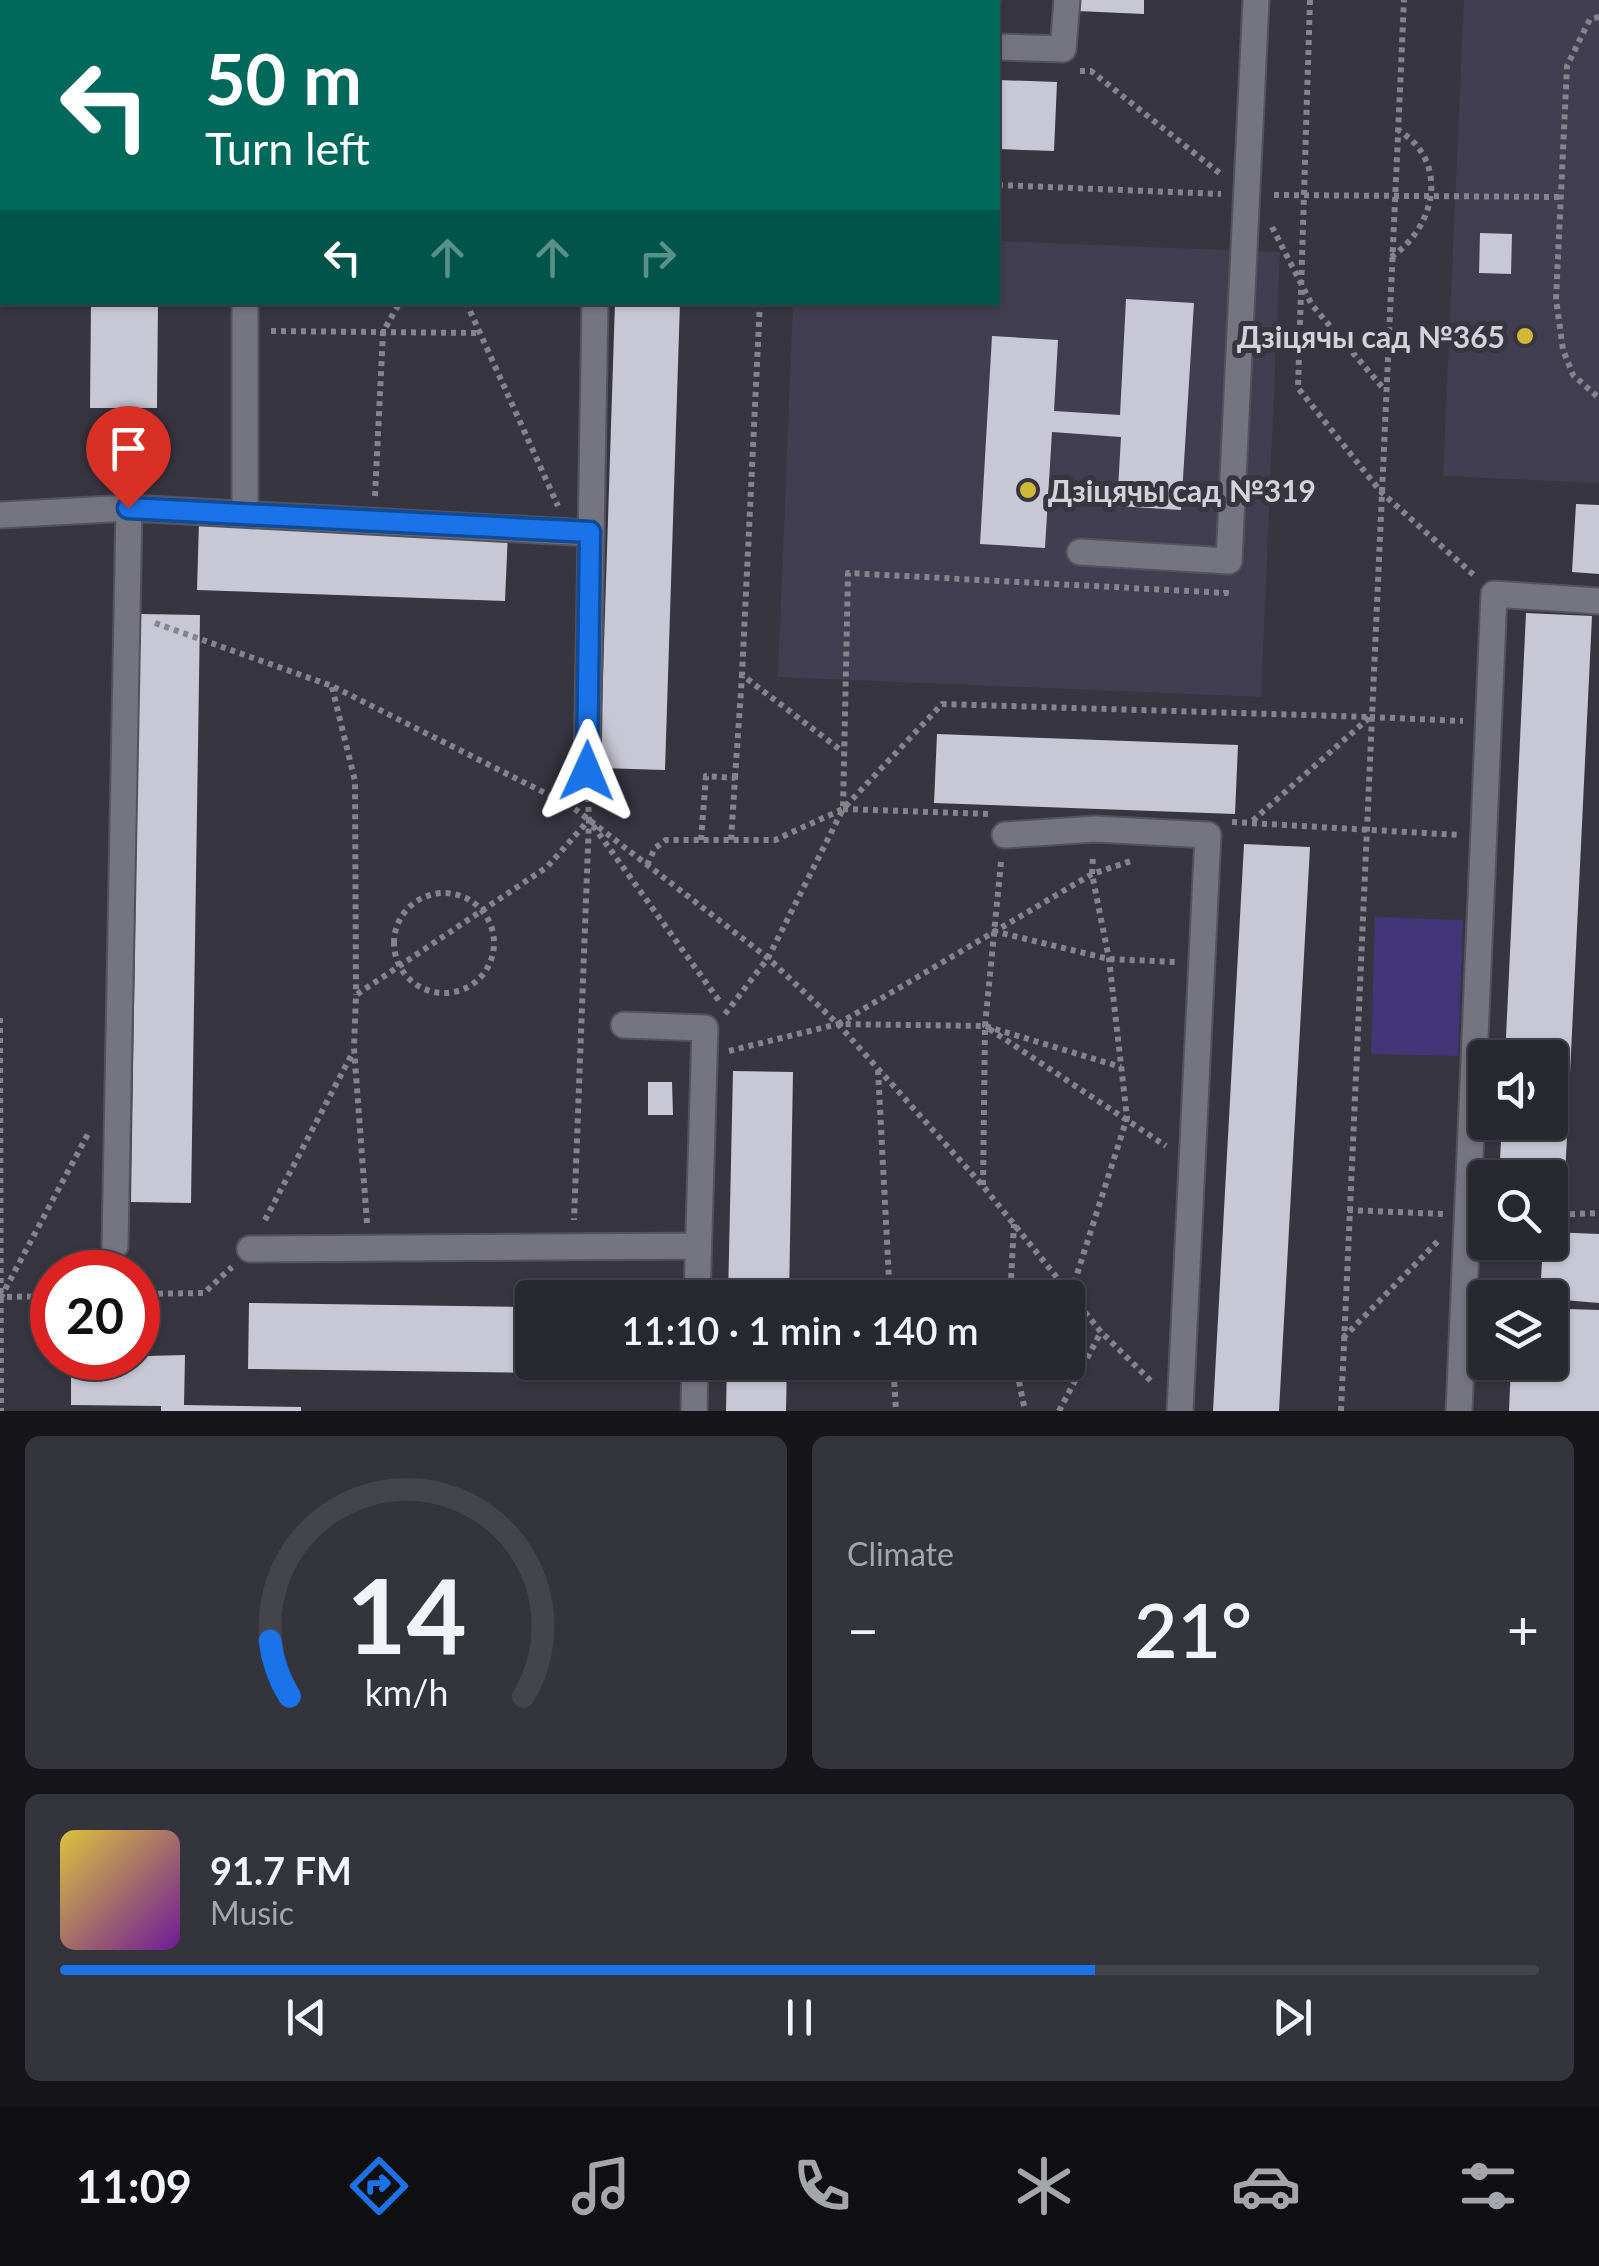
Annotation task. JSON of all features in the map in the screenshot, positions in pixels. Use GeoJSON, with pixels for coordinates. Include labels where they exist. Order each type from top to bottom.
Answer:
{"type":"FeatureCollection","features":[{"type":"Feature","properties":{"kind":"lane"},"geometry":{"type":"LineString","coordinates":[[1000,48],[1063,50],[1067,0]]}},
{"type":"Feature","properties":{"kind":"lane"},"geometry":{"type":"LineString","coordinates":[[1080,552],[1228,560],[1256,0]]}},
{"type":"Feature","properties":{"kind":"lane"},"geometry":{"type":"LineString","coordinates":[[245,305],[245,514]]}},
{"type":"Feature","properties":{"kind":"lane"},"geometry":{"type":"LineString","coordinates":[[587,779],[580,534],[595,305]]}},
{"type":"Feature","properties":{"kind":"lane"},"geometry":{"type":"LineString","coordinates":[[0,515],[128,508],[580,534]]}},
{"type":"Feature","properties":{"kind":"lane"},"geometry":{"type":"LineString","coordinates":[[115,1246],[128,508]]}},
{"type":"Feature","properties":{"kind":"lane"},"geometry":{"type":"LineString","coordinates":[[1469,1280],[1464,1214],[1494,594],[1599,600]]}},
{"type":"Feature","properties":{"kind":"lane"},"geometry":{"type":"LineString","coordinates":[[1005,836],[1095,830],[1208,835],[1189,1161],[1180,1410]]}},
{"type":"Feature","properties":{"kind":"lane"},"geometry":{"type":"LineString","coordinates":[[624,1026],[705,1028],[697,1280]]}},
{"type":"Feature","properties":{"kind":"lane"},"geometry":{"type":"LineString","coordinates":[[250,1249],[698,1246]]}},
{"type":"Feature","properties":{"kind":"lane"},"geometry":{"type":"LineString","coordinates":[[1458,1411],[1468,1362]]}},
{"type":"Feature","properties":{"kind":"lane"},"geometry":{"type":"LineString","coordinates":[[694,1411],[695,1380]]}},
{"type":"Feature","properties":{"kind":"path"},"geometry":{"type":"LineString","coordinates":[[1310,0],[1298,388],[1382,492],[1494,594]]}},
{"type":"Feature","properties":{"kind":"path"},"geometry":{"type":"LineString","coordinates":[[1341,1411],[1404,0]]}},
{"type":"Feature","properties":{"kind":"path"},"geometry":{"type":"LineString","coordinates":[[1599,17],[1590,18],[1567,66],[1556,299],[1563,350],[1573,375],[1599,398]]}},
{"type":"Feature","properties":{"kind":"path"},"geometry":{"type":"LineString","coordinates":[[1072,71],[1091,71],[1249,196]]}},
{"type":"Feature","properties":{"kind":"path"},"geometry":{"type":"LineString","coordinates":[[1391,257],[1420,231],[1432,195],[1426,156],[1414,139],[1398,130]]}},
{"type":"Feature","properties":{"kind":"path"},"geometry":{"type":"LineString","coordinates":[[1300,280],[1312,305],[1384,389]]}},
{"type":"Feature","properties":{"kind":"path"},"geometry":{"type":"LineString","coordinates":[[374,522],[383,332],[398,305]]}},
{"type":"Feature","properties":{"kind":"path"},"geometry":{"type":"LineString","coordinates":[[467,305],[580,534]]}},
{"type":"Feature","properties":{"kind":"path"},"geometry":{"type":"LineString","coordinates":[[731,840],[760,305]]}},
{"type":"Feature","properties":{"kind":"path"},"geometry":{"type":"LineString","coordinates":[[245,331],[479,333]]}},
{"type":"Feature","properties":{"kind":"path"},"geometry":{"type":"LineString","coordinates":[[843,809],[848,573],[1226,593],[1228,560]]}},
{"type":"Feature","properties":{"kind":"path"},"geometry":{"type":"LineString","coordinates":[[126,613],[332,686],[571,806],[768,958],[838,1024],[982,1186],[1056,1280]]}},
{"type":"Feature","properties":{"kind":"path"},"geometry":{"type":"LineString","coordinates":[[742,675],[843,752]]}},
{"type":"Feature","properties":{"kind":"path"},"geometry":{"type":"LineString","coordinates":[[332,686],[355,782],[354,1048],[369,1249]]}},
{"type":"Feature","properties":{"kind":"path"},"geometry":{"type":"LineString","coordinates":[[704,1049],[768,958],[843,809],[942,704],[1488,723]]}},
{"type":"Feature","properties":{"kind":"path"},"geometry":{"type":"LineString","coordinates":[[1370,717],[1250,823],[1482,836]]}},
{"type":"Feature","properties":{"kind":"path"},"geometry":{"type":"LineString","coordinates":[[702,840],[706,776],[735,778]]}},
{"type":"Feature","properties":{"kind":"path"},"geometry":{"type":"LineString","coordinates":[[573,1247],[589,820],[587,779]]}},
{"type":"Feature","properties":{"kind":"path"},"geometry":{"type":"LineString","coordinates":[[647,865],[655,848],[666,840],[775,840],[843,809]]}},
{"type":"Feature","properties":{"kind":"path"},"geometry":{"type":"LineString","coordinates":[[356,995],[547,867],[589,820]]}},
{"type":"Feature","properties":{"kind":"path"},"geometry":{"type":"LineString","coordinates":[[589,820],[727,1012]]}},
{"type":"Feature","properties":{"kind":"path"},"geometry":{"type":"LineString","coordinates":[[1208,835],[1231,822]]}},
{"type":"Feature","properties":{"kind":"path"},"geometry":{"type":"LineString","coordinates":[[1072,1280],[1127,1118],[1110,959],[1092,874],[1095,830]]}},
{"type":"Feature","properties":{"kind":"path"},"geometry":{"type":"LineString","coordinates":[[982,1186],[985,1026],[1005,836]]}},
{"type":"Feature","properties":{"kind":"path"},"geometry":{"type":"LineString","coordinates":[[838,1024],[1092,874],[1141,858]]}},
{"type":"Feature","properties":{"kind":"path"},"geometry":{"type":"LineString","coordinates":[[454,894],[482,910],[494,942],[484,974],[471,985],[456,992],[422,989],[398,966],[394,934],[400,919],[423,898],[454,894]]}},
{"type":"Feature","properties":{"kind":"path"},"geometry":{"type":"LineString","coordinates":[[993,931],[1110,959],[1201,963]]}},
{"type":"Feature","properties":{"kind":"path"},"geometry":{"type":"LineString","coordinates":[[0,1018],[1,1411]]}},
{"type":"Feature","properties":{"kind":"path"},"geometry":{"type":"LineString","coordinates":[[704,1049],[838,1024],[985,1026],[1121,1067]]}},
{"type":"Feature","properties":{"kind":"path"},"geometry":{"type":"LineString","coordinates":[[985,1026],[1189,1161]]}},
{"type":"Feature","properties":{"kind":"path"},"geometry":{"type":"LineString","coordinates":[[160,1294],[204,1293],[250,1249],[354,1048]]}},
{"type":"Feature","properties":{"kind":"path"},"geometry":{"type":"LineString","coordinates":[[878,1070],[889,1280]]}},
{"type":"Feature","properties":{"kind":"path"},"geometry":{"type":"LineString","coordinates":[[1,1297],[91,1128]]}},
{"type":"Feature","properties":{"kind":"path"},"geometry":{"type":"LineString","coordinates":[[1348,1210],[1464,1214]]}},
{"type":"Feature","properties":{"kind":"path"},"geometry":{"type":"LineString","coordinates":[[1342,1338],[1464,1214]]}},
{"type":"Feature","properties":{"kind":"path"},"geometry":{"type":"LineString","coordinates":[[1568,1215],[1598,1215]]}},
{"type":"Feature","properties":{"kind":"path"},"geometry":{"type":"LineString","coordinates":[[1011,1280],[1014,1224]]}},
{"type":"Feature","properties":{"kind":"path"},"geometry":{"type":"LineString","coordinates":[[1,1297],[30,1296]]}},
{"type":"Feature","properties":{"kind":"path"},"geometry":{"type":"LineString","coordinates":[[1085,1315],[1180,1410]]}},
{"type":"Feature","properties":{"kind":"path"},"geometry":{"type":"LineString","coordinates":[[1059,1411],[1101,1332]]}},
{"type":"Feature","properties":{"kind":"path"},"geometry":{"type":"LineString","coordinates":[[895,1380],[896,1411]]}},
{"type":"Feature","properties":{"kind":"path"},"geometry":{"type":"LineString","coordinates":[[1018,1380],[1024,1411]]}},
{"type":"Feature","properties":{"kind":"shaded area","name":"Дзіцячы сад №365"},"geometry":{"type":"Polygon","coordinates":[[[1464,0],[1599,0],[1599,483],[1443,476],[1464,0]]]}},
{"type":"Feature","properties":{"kind":"shaded area","name":"Дзіцячы сад №319"},"geometry":{"type":"Polygon","coordinates":[[[1000,241],[1280,252],[1261,697],[778,677],[793,305],[1000,305],[1000,241]]]}},
{"type":"Feature","properties":{"kind":"shaded area"},"geometry":{"type":"Polygon","coordinates":[[[1375,917],[1463,920],[1458,1056],[1371,1054],[1375,917]]]}},
{"type":"Feature","properties":{"kind":"building"},"geometry":{"type":"Polygon","coordinates":[[[1078,0],[1144,0],[1144,14],[1077,11],[1078,0]]]}},
{"type":"Feature","properties":{"kind":"building"},"geometry":{"type":"Polygon","coordinates":[[[1000,80],[1057,82],[1054,151],[1000,149],[1000,80]]]}},
{"type":"Feature","properties":{"kind":"building"},"geometry":{"type":"Polygon","coordinates":[[[1480,233],[1512,234],[1511,274],[1479,273],[1480,233]]]}},
{"type":"Feature","properties":{"kind":"building"},"geometry":{"type":"Polygon","coordinates":[[[1126,299],[1194,303],[1181,510],[1117,506],[1121,437],[1052,432],[1045,548],[980,544],[992,336],[1058,340],[1054,411],[1120,415],[1126,299]]]}},
{"type":"Feature","properties":{"kind":"building"},"geometry":{"type":"Polygon","coordinates":[[[91,305],[158,305],[157,408],[90,408],[91,305]]]}},
{"type":"Feature","properties":{"kind":"building"},"geometry":{"type":"Polygon","coordinates":[[[615,305],[680,305],[665,770],[600,768],[615,305]]]}},
{"type":"Feature","properties":{"kind":"building"},"geometry":{"type":"Polygon","coordinates":[[[1576,504],[1599,505],[1599,574],[1572,572],[1576,504]]]}},
{"type":"Feature","properties":{"kind":"building"},"geometry":{"type":"Polygon","coordinates":[[[199,521],[508,532],[505,601],[197,590],[199,521]]]}},
{"type":"Feature","properties":{"kind":"building"},"geometry":{"type":"Polygon","coordinates":[[[1526,613],[1592,616],[1568,1116],[1568,1040],[1506,1040],[1526,613]]]}},
{"type":"Feature","properties":{"kind":"building"},"geometry":{"type":"Polygon","coordinates":[[[140,614],[200,615],[191,1203],[131,1202],[140,614]]]}},
{"type":"Feature","properties":{"kind":"building"},"geometry":{"type":"Polygon","coordinates":[[[937,734],[1238,745],[1235,814],[934,803],[937,734]]]}},
{"type":"Feature","properties":{"kind":"building"},"geometry":{"type":"Polygon","coordinates":[[[1244,844],[1310,847],[1279,1411],[1213,1411],[1244,844]]]}},
{"type":"Feature","properties":{"kind":"building"},"geometry":{"type":"Polygon","coordinates":[[[733,1071],[793,1072],[789,1280],[728,1280],[733,1071]]]}},
{"type":"Feature","properties":{"kind":"building"},"geometry":{"type":"Polygon","coordinates":[[[648,1082],[672,1082],[673,1115],[648,1115],[648,1082]]]}},
{"type":"Feature","properties":{"kind":"building"},"geometry":{"type":"Polygon","coordinates":[[[1501,1140],[1567,1140],[1566,1160],[1500,1160],[1501,1140]]]}},
{"type":"Feature","properties":{"kind":"building"},"geometry":{"type":"Polygon","coordinates":[[[1568,1233],[1599,1234],[1599,1303],[1568,1300],[1568,1280],[1541,1280],[1542,1260],[1568,1260],[1568,1233]]]}},
{"type":"Feature","properties":{"kind":"building"},"geometry":{"type":"Polygon","coordinates":[[[249,1303],[515,1307],[515,1373],[248,1369],[249,1303]]]}},
{"type":"Feature","properties":{"kind":"building"},"geometry":{"type":"Polygon","coordinates":[[[1568,1309],[1599,1310],[1599,1411],[1509,1411],[1510,1380],[1568,1380],[1568,1309]]]}},
{"type":"Feature","properties":{"kind":"building"},"geometry":{"type":"Polygon","coordinates":[[[185,1355],[184,1405],[301,1407],[301,1411],[161,1411],[161,1406],[71,1405],[71,1380],[160,1380],[160,1356],[185,1355]]]}},
{"type":"Feature","properties":{"kind":"building"},"geometry":{"type":"Polygon","coordinates":[[[727,1380],[787,1380],[786,1411],[726,1411],[727,1380]]]}},
{"type":"Feature","properties":{"kind":"place","name":"Дзіцячы сад №365"},"geometry":{"type":"Point","coordinates":[1525,336]}},
{"type":"Feature","properties":{"kind":"place","name":"Дзіцячы сад №319"},"geometry":{"type":"Point","coordinates":[1028,490]}},
{"type":"Feature","properties":{"kind":"route"},"geometry":{"type":"LineString","coordinates":[[128,508],[570,534],[590,532],[587,771]]}}]}
